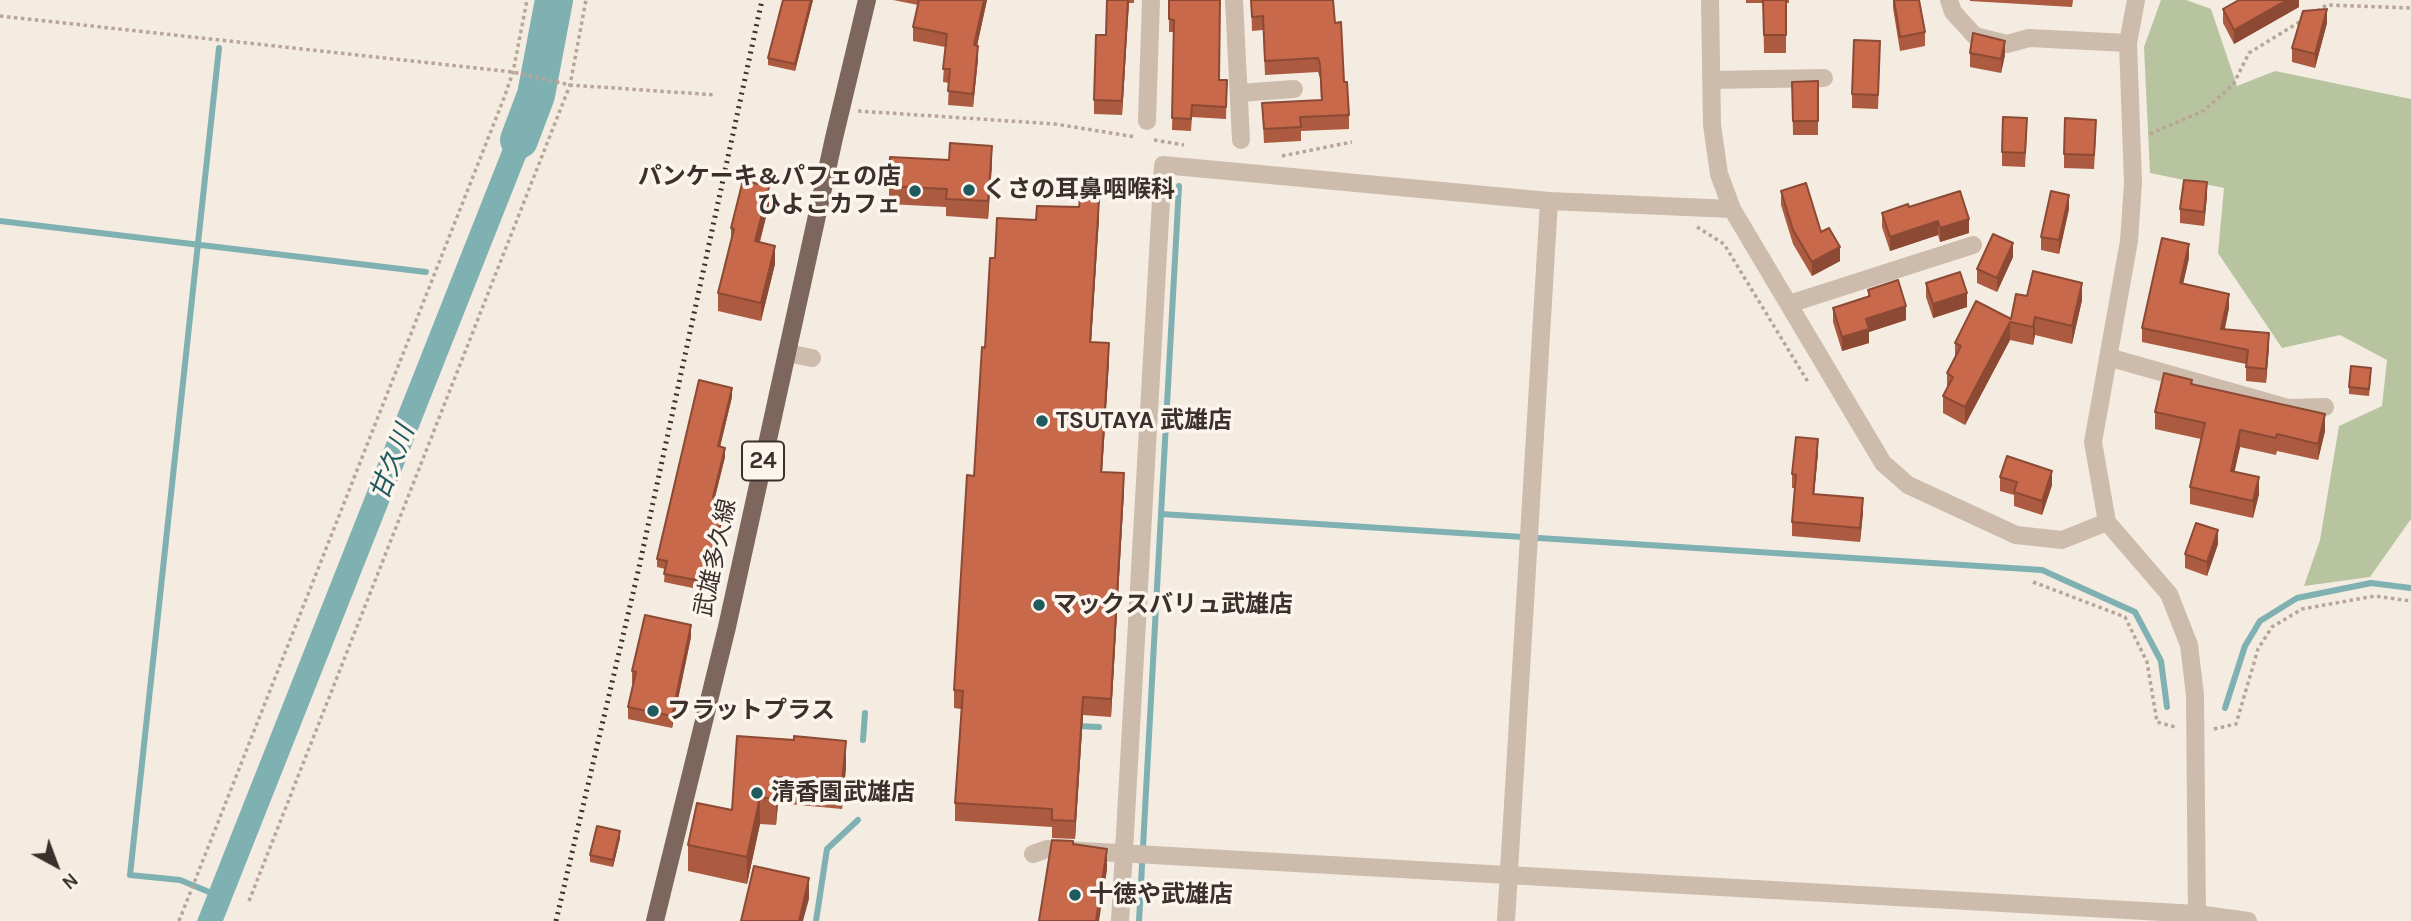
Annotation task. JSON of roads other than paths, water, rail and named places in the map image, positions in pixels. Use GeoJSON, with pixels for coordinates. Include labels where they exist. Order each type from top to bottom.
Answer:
{"type":"FeatureCollection","features":[{"type":"Feature","properties":{"kind":"main road","name":"武雄多久線"},"geometry":{"type":"LineString","coordinates":[[655,921],[727,626],[867,0]]}},
{"type":"Feature","properties":{"kind":"street"},"geometry":{"type":"LineString","coordinates":[[1146,121],[1151,0]]}},
{"type":"Feature","properties":{"kind":"street"},"geometry":{"type":"LineString","coordinates":[[1234,0],[1241,140]]}},
{"type":"Feature","properties":{"kind":"street"},"geometry":{"type":"LineString","coordinates":[[1710,0],[1712,125],[1718,174],[1732,209],[1883,463],[1909,485],[2016,536],[2062,540],[2107,522]]}},
{"type":"Feature","properties":{"kind":"street"},"geometry":{"type":"LineString","coordinates":[[1949,0],[1953,12],[1975,36],[2007,44],[2029,38],[2128,43]]}},
{"type":"Feature","properties":{"kind":"street"},"geometry":{"type":"LineString","coordinates":[[2136,0],[2128,43],[2133,183],[2129,241],[2093,442],[2107,522],[2169,594],[2189,645],[2195,695],[2197,918]]}},
{"type":"Feature","properties":{"kind":"street"},"geometry":{"type":"LineString","coordinates":[[1711,80],[1824,78]]}},
{"type":"Feature","properties":{"kind":"street"},"geometry":{"type":"LineString","coordinates":[[1239,93],[1294,89]]}},
{"type":"Feature","properties":{"kind":"street"},"geometry":{"type":"LineString","coordinates":[[1120,921],[1163,164],[1549,201],[1732,209]]}},
{"type":"Feature","properties":{"kind":"street"},"geometry":{"type":"LineString","coordinates":[[1506,921],[1549,201]]}},
{"type":"Feature","properties":{"kind":"street"},"geometry":{"type":"LineString","coordinates":[[1789,304],[1973,245]]}},
{"type":"Feature","properties":{"kind":"street"},"geometry":{"type":"LineString","coordinates":[[788,353],[812,358]]}},
{"type":"Feature","properties":{"kind":"street"},"geometry":{"type":"LineString","coordinates":[[2108,357],[2288,408],[2326,407]]}},
{"type":"Feature","properties":{"kind":"street"},"geometry":{"type":"LineString","coordinates":[[1033,854],[1047,849],[1124,853],[2248,921]]}},
{"type":"Feature","properties":{"kind":"water"},"geometry":{"type":"Polygon","coordinates":[[[526,90],[551,94],[223,921],[197,921],[526,90]]]}},
{"type":"Feature","properties":{"kind":"waterway","name":"甘久川"},"geometry":{"type":"LineString","coordinates":[[519,140],[536,95],[554,0]]}},
{"type":"Feature","properties":{"kind":"waterway"},"geometry":{"type":"LineString","coordinates":[[214,894],[180,880],[130,875],[219,48]]}},
{"type":"Feature","properties":{"kind":"waterway"},"geometry":{"type":"LineString","coordinates":[[1161,514],[1179,186]]}},
{"type":"Feature","properties":{"kind":"waterway"},"geometry":{"type":"LineString","coordinates":[[0,221],[426,272]]}},
{"type":"Feature","properties":{"kind":"waterway"},"geometry":{"type":"LineString","coordinates":[[1139,921],[1161,514],[2042,570],[2135,612],[2161,661],[2167,707]]}},
{"type":"Feature","properties":{"kind":"waterway"},"geometry":{"type":"LineString","coordinates":[[2225,708],[2245,646],[2260,621],[2297,598],[2371,583],[2411,588]]}},
{"type":"Feature","properties":{"kind":"waterway"},"geometry":{"type":"LineString","coordinates":[[863,740],[865,713]]}},
{"type":"Feature","properties":{"kind":"waterway"},"geometry":{"type":"LineString","coordinates":[[1076,726],[1099,727]]}},
{"type":"Feature","properties":{"kind":"waterway"},"geometry":{"type":"LineString","coordinates":[[816,921],[827,849],[858,820]]}},
{"type":"Feature","properties":{"kind":"railway"},"geometry":{"type":"LineString","coordinates":[[556,921],[638,572],[762,0]]}},
{"type":"Feature","properties":{"kind":"place","name":"くさの耳鼻咽喉科"},"geometry":{"type":"Point","coordinates":[969,190]}},
{"type":"Feature","properties":{"kind":"place","name":"パンケーキ&パフェの店 ひよこカフェ"},"geometry":{"type":"Point","coordinates":[915,191]}},
{"type":"Feature","properties":{"kind":"place","name":"TSUTAYA 武雄店"},"geometry":{"type":"Point","coordinates":[1042,421]}},
{"type":"Feature","properties":{"kind":"place","name":"マックスバリュ武雄店"},"geometry":{"type":"Point","coordinates":[1039,605]}},
{"type":"Feature","properties":{"kind":"place","name":"フラットプラス"},"geometry":{"type":"Point","coordinates":[653,711]}},
{"type":"Feature","properties":{"kind":"place","name":"清香園武雄店"},"geometry":{"type":"Point","coordinates":[757,793]}},
{"type":"Feature","properties":{"kind":"place","name":"十徳や武雄店"},"geometry":{"type":"Point","coordinates":[1075,895]}}]}
